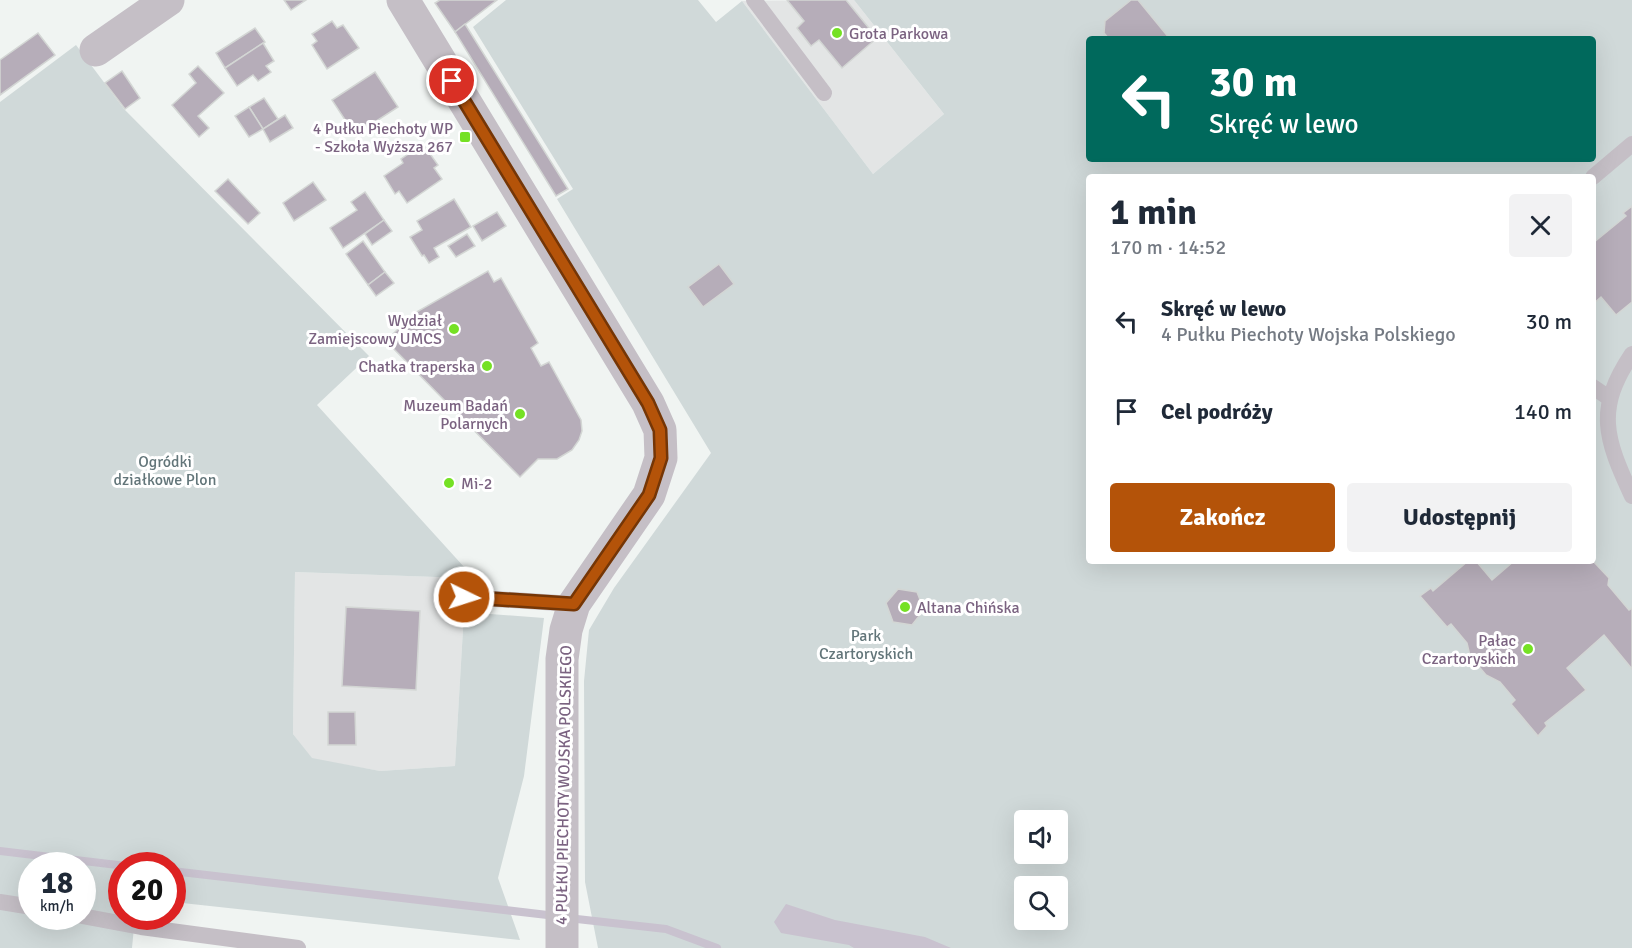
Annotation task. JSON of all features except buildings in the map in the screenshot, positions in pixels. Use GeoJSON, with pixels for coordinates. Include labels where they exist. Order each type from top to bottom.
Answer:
{"type":"FeatureCollection","features":[{"type":"Feature","properties":{"kind":"street"},"geometry":{"type":"LineString","coordinates":[[96,50],[168,0]]}},
{"type":"Feature","properties":{"kind":"street","name":"4 PUŁKU PIECHOTY WOJSKA POLSKIEGO"},"geometry":{"type":"LineString","coordinates":[[403,0],[648,403],[660,430],[661,458],[649,495],[574,604],[566,630],[561,660],[562,948]]}},
{"type":"Feature","properties":{"kind":"lane"},"geometry":{"type":"LineString","coordinates":[[754,0],[824,93]]}},
{"type":"Feature","properties":{"kind":"lane"},"geometry":{"type":"LineString","coordinates":[[1596,174],[1632,144]]}},
{"type":"Feature","properties":{"kind":"lane"},"geometry":{"type":"LineString","coordinates":[[1632,354],[1618,375],[1609,398],[1607,415],[1610,441],[1632,496]]}},
{"type":"Feature","properties":{"kind":"lane"},"geometry":{"type":"LineString","coordinates":[[1596,389],[1609,398]]}},
{"type":"Feature","properties":{"kind":"lane"},"geometry":{"type":"LineString","coordinates":[[464,597],[574,604]]}},
{"type":"Feature","properties":{"kind":"lane"},"geometry":{"type":"LineString","coordinates":[[0,902],[18,905]]}},
{"type":"Feature","properties":{"kind":"lane"},"geometry":{"type":"LineString","coordinates":[[96,919],[141,927],[298,948]]}},
{"type":"Feature","properties":{"kind":"shaded area"},"geometry":{"type":"Polygon","coordinates":[[[854,0],[944,114],[873,174],[742,1],[854,0]]]}},
{"type":"Feature","properties":{"kind":"shaded area"},"geometry":{"type":"Polygon","coordinates":[[[295,572],[464,578],[455,766],[380,771],[312,759],[293,734],[295,572]]]}},
{"type":"Feature","properties":{"kind":"shaded area"},"geometry":{"type":"Polygon","coordinates":[[[786,904],[835,920],[925,937],[951,948],[854,948],[849,945],[781,933],[774,922],[786,904]]]}},
{"type":"Feature","properties":{"kind":"green space","name":"Park Czartoryskich"},"geometry":{"type":"Polygon","coordinates":[[[506,0],[698,0],[716,22],[742,1],[873,174],[944,114],[854,0],[1632,0],[1632,948],[598,948],[585,882],[584,681],[589,630],[614,588],[711,453],[557,199],[573,189],[473,27],[506,0]]]}},
{"type":"Feature","properties":{"kind":"green space","name":"Ogródki działkowe Plon"},"geometry":{"type":"Polygon","coordinates":[[[76,45],[124,109],[369,356],[317,405],[465,568],[464,578],[295,572],[293,734],[312,758],[380,771],[455,766],[464,612],[544,618],[524,776],[498,878],[520,940],[186,903],[186,852],[108,852],[108,930],[134,930],[132,948],[0,948],[0,102],[76,45]]]}},
{"type":"Feature","properties":{"kind":"waterway"},"geometry":{"type":"LineString","coordinates":[[0,851],[108,864]]}},
{"type":"Feature","properties":{"kind":"waterway"},"geometry":{"type":"LineString","coordinates":[[186,873],[556,916]]}},
{"type":"Feature","properties":{"kind":"waterway"},"geometry":{"type":"LineString","coordinates":[[568,918],[666,929],[717,948]]}},
{"type":"Feature","properties":{"kind":"place","name":"Grota Parkowa"},"geometry":{"type":"Point","coordinates":[837,33]}},
{"type":"Feature","properties":{"kind":"place","name":"4 Pułku Piechoty WP - Szkoła Wyższa 267"},"geometry":{"type":"Point","coordinates":[465,137]}},
{"type":"Feature","properties":{"kind":"place","name":"Wydział Zamiejscowy UMCS"},"geometry":{"type":"Point","coordinates":[454,329]}},
{"type":"Feature","properties":{"kind":"place","name":"Chatka traperska"},"geometry":{"type":"Point","coordinates":[487,366]}},
{"type":"Feature","properties":{"kind":"place","name":"Muzeum Badań Polarnych"},"geometry":{"type":"Point","coordinates":[520,414]}},
{"type":"Feature","properties":{"kind":"place","name":"Mi-2"},"geometry":{"type":"Point","coordinates":[449,483]}},
{"type":"Feature","properties":{"kind":"place","name":"Altana Chińska"},"geometry":{"type":"Point","coordinates":[905,607]}},
{"type":"Feature","properties":{"kind":"place","name":"Pałac Czartoryskich"},"geometry":{"type":"Point","coordinates":[1528,649]}},
{"type":"Feature","properties":{"kind":"route"},"geometry":{"type":"LineString","coordinates":[[452,81],[648,403],[660,430],[661,458],[649,495],[574,604],[464,597]]}}]}
